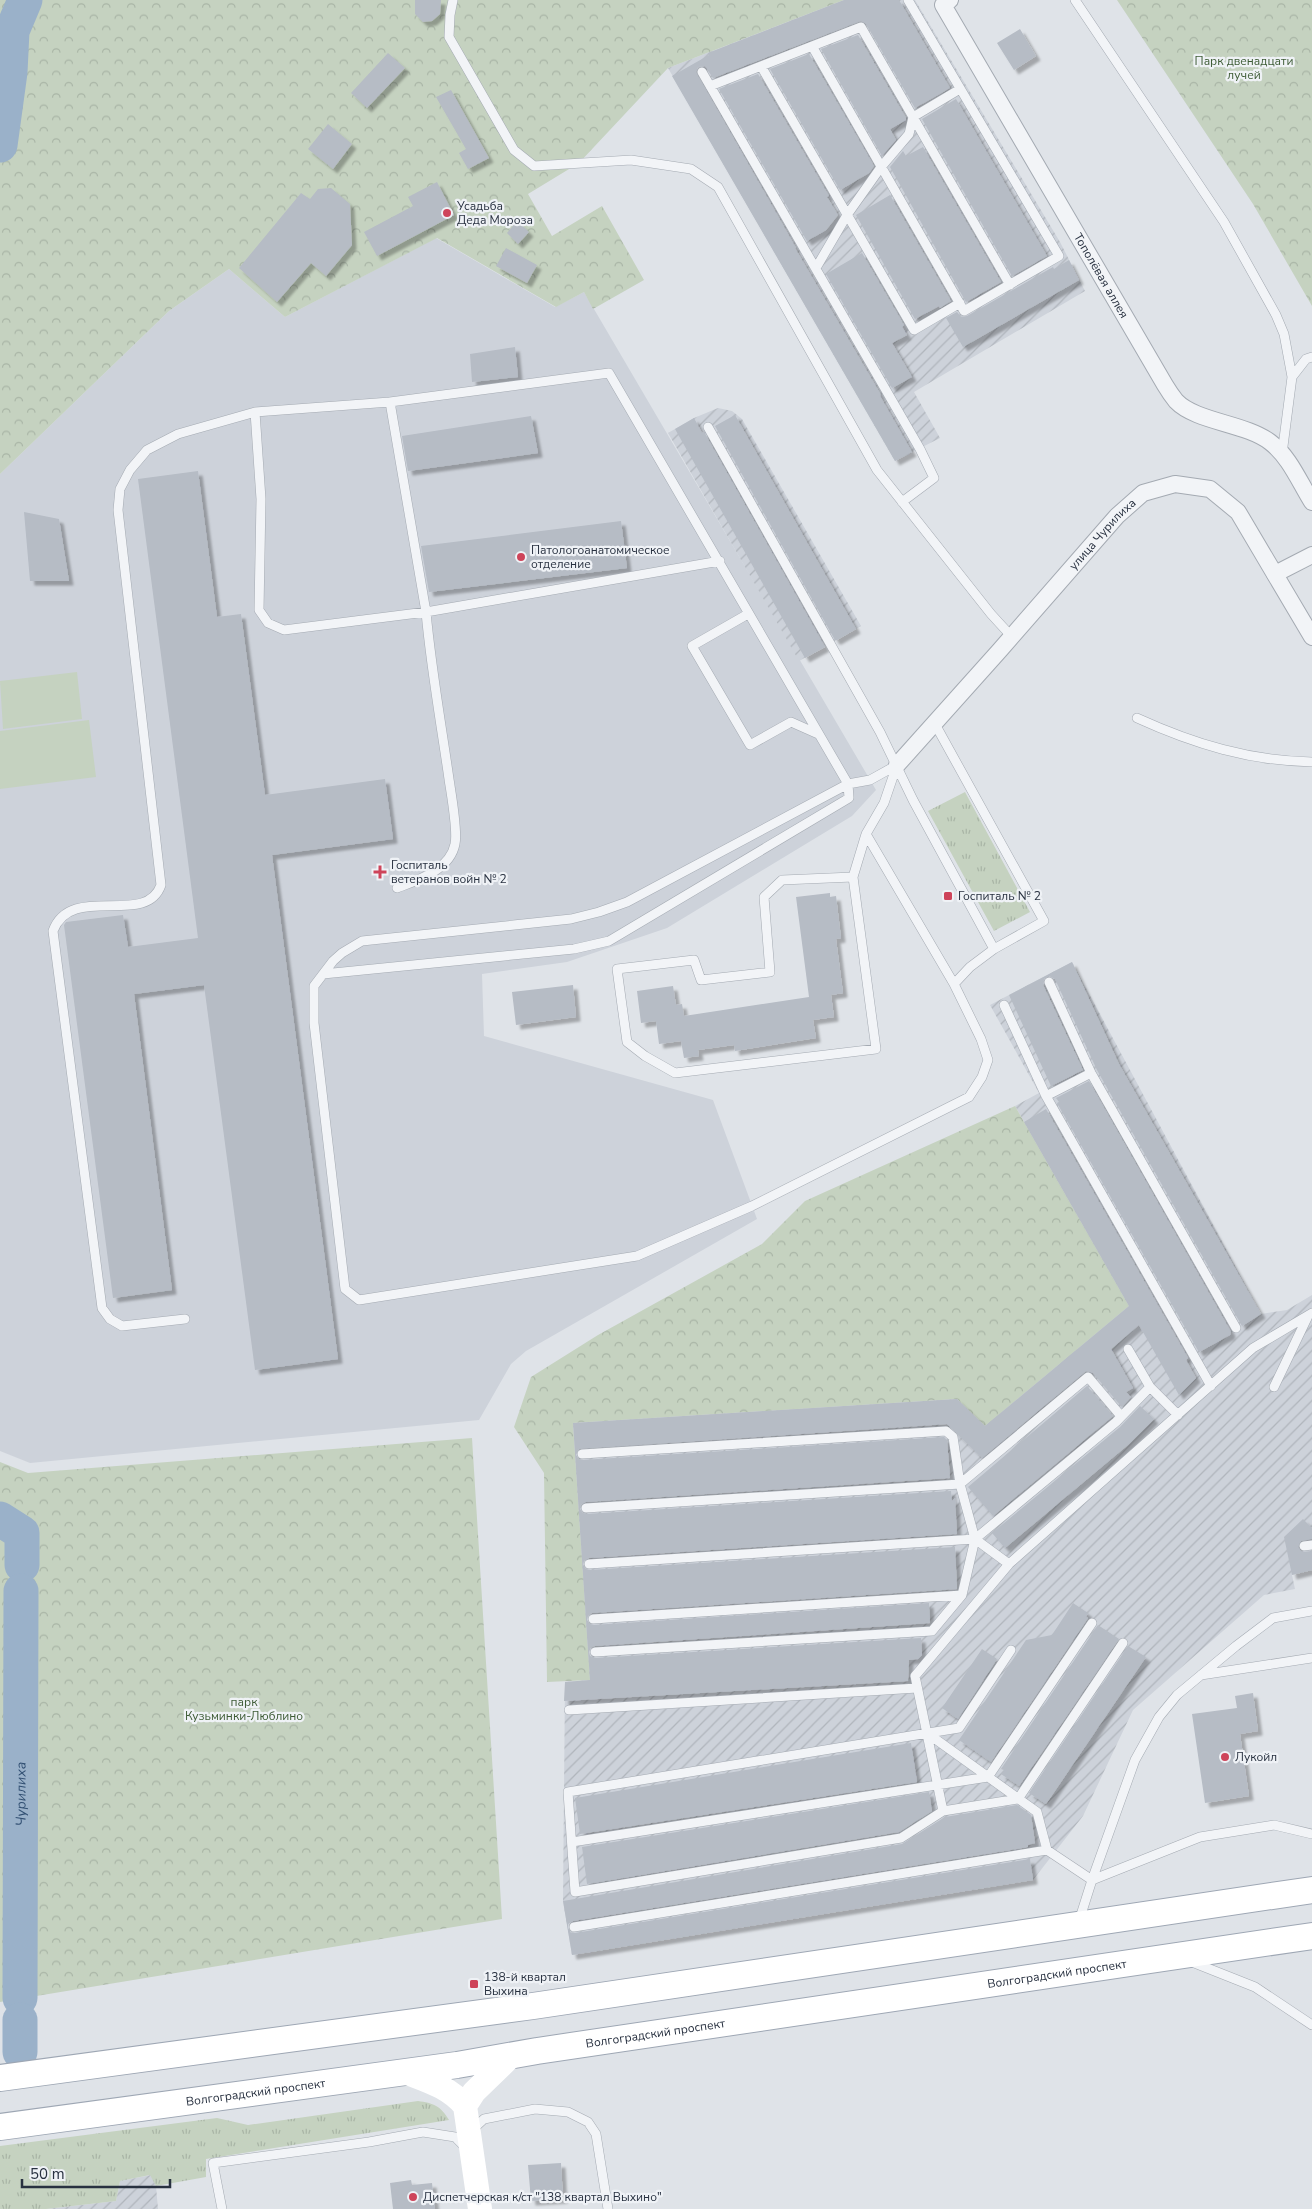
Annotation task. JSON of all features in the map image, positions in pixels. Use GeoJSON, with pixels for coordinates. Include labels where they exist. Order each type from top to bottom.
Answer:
{"type":"FeatureCollection","features":[{"type":"Feature","properties":{"kind":"main road"},"geometry":{"type":"LineString","coordinates":[[0,2078],[542,2004],[1312,1890]]}},
{"type":"Feature","properties":{"kind":"main road","name":"Волгоградский проспект"},"geometry":{"type":"LineString","coordinates":[[0,2126],[405,2072],[1312,1936]]}},
{"type":"Feature","properties":{"kind":"street","name":"Тополёвая аллея"},"geometry":{"type":"LineString","coordinates":[[950,0],[943,5],[1176,401],[1187,409],[1260,436],[1272,443],[1282,454],[1312,502]]}},
{"type":"Feature","properties":{"kind":"street","name":"улица Чурилиха"},"geometry":{"type":"LineString","coordinates":[[896,765],[1012,637],[1116,516],[1143,493],[1175,484],[1210,488],[1238,512],[1312,637]]}},
{"type":"Feature","properties":{"kind":"street"},"geometry":{"type":"LineString","coordinates":[[1275,574],[1312,555]]}},
{"type":"Feature","properties":{"kind":"street"},"geometry":{"type":"LineString","coordinates":[[465,2106],[474,2092],[511,2056]]}},
{"type":"Feature","properties":{"kind":"street"},"geometry":{"type":"LineString","coordinates":[[405,2072],[441,2086],[456,2095],[465,2106],[480,2209]]}},
{"type":"Feature","properties":{"kind":"lane"},"geometry":{"type":"LineString","coordinates":[[453,0],[449,37],[514,150],[534,166],[631,160],[691,169],[718,187],[877,470],[991,614],[1012,637]]}},
{"type":"Feature","properties":{"kind":"lane"},"geometry":{"type":"LineString","coordinates":[[812,46],[964,311],[1058,256],[908,0]]}},
{"type":"Feature","properties":{"kind":"lane"},"geometry":{"type":"LineString","coordinates":[[1075,0],[1224,222],[1276,315],[1284,334],[1292,377],[1282,454]]}},
{"type":"Feature","properties":{"kind":"lane"},"geometry":{"type":"LineString","coordinates":[[710,86],[861,27],[1010,285]]}},
{"type":"Feature","properties":{"kind":"lane"},"geometry":{"type":"LineString","coordinates":[[761,66],[914,330],[960,303]]}},
{"type":"Feature","properties":{"kind":"lane"},"geometry":{"type":"LineString","coordinates":[[702,72],[920,448],[934,478],[902,502]]}},
{"type":"Feature","properties":{"kind":"lane"},"geometry":{"type":"LineString","coordinates":[[816,268],[847,215],[881,167],[910,134],[913,117],[960,89]]}},
{"type":"Feature","properties":{"kind":"lane"},"geometry":{"type":"LineString","coordinates":[[1292,377],[1306,359],[1312,357]]}},
{"type":"Feature","properties":{"kind":"lane"},"geometry":{"type":"LineString","coordinates":[[186,1319],[122,1326],[110,1319],[102,1308],[53,931],[61,918],[75,908],[144,903],[154,896],[161,885],[118,510],[120,489],[130,470],[148,450],[178,434],[255,412],[390,402],[609,373],[848,784],[849,798],[609,942],[574,949],[323,974]]}},
{"type":"Feature","properties":{"kind":"lane"},"geometry":{"type":"LineString","coordinates":[[390,402],[426,612],[453,808],[456,843],[448,858],[434,872],[397,888]]}},
{"type":"Feature","properties":{"kind":"lane"},"geometry":{"type":"LineString","coordinates":[[255,412],[261,498],[259,610],[268,623],[284,630],[426,612],[720,562]]}},
{"type":"Feature","properties":{"kind":"lane"},"geometry":{"type":"LineString","coordinates":[[708,427],[880,732],[913,800],[994,949]]}},
{"type":"Feature","properties":{"kind":"lane"},"geometry":{"type":"LineString","coordinates":[[748,614],[692,646],[750,745],[791,722],[818,734]]}},
{"type":"Feature","properties":{"kind":"lane"},"geometry":{"type":"LineString","coordinates":[[1137,718],[1202,745],[1251,757],[1312,762]]}},
{"type":"Feature","properties":{"kind":"lane"},"geometry":{"type":"LineString","coordinates":[[935,724],[1044,921],[994,949],[970,967],[954,984]]}},
{"type":"Feature","properties":{"kind":"lane"},"geometry":{"type":"LineString","coordinates":[[866,834],[954,984],[981,1039],[988,1060],[982,1077],[969,1097],[752,1206],[637,1256],[359,1300],[345,1289],[314,1023],[314,986],[342,953],[362,942],[571,919],[599,912],[627,902],[848,784],[870,780],[896,765]]}},
{"type":"Feature","properties":{"kind":"lane"},"geometry":{"type":"LineString","coordinates":[[853,876],[782,880],[764,898],[770,972],[700,980],[694,960],[617,969],[627,1042],[645,1056],[675,1073],[876,1049],[853,876],[866,834],[884,803],[896,765]]}},
{"type":"Feature","properties":{"kind":"lane"},"geometry":{"type":"LineString","coordinates":[[1049,982],[1091,1072],[1236,1328]]}},
{"type":"Feature","properties":{"kind":"lane"},"geometry":{"type":"LineString","coordinates":[[1004,1005],[1046,1096],[1211,1386]]}},
{"type":"Feature","properties":{"kind":"lane"},"geometry":{"type":"LineString","coordinates":[[1046,1096],[1091,1072]]}},
{"type":"Feature","properties":{"kind":"lane"},"geometry":{"type":"LineString","coordinates":[[942,1811],[915,1676],[1009,1564],[1253,1348],[1310,1314]]}},
{"type":"Feature","properties":{"kind":"lane"},"geometry":{"type":"LineString","coordinates":[[1274,1387],[1310,1314]]}},
{"type":"Feature","properties":{"kind":"lane"},"geometry":{"type":"LineString","coordinates":[[1128,1349],[1150,1387],[1178,1415]]}},
{"type":"Feature","properties":{"kind":"lane"},"geometry":{"type":"LineString","coordinates":[[586,1508],[960,1484],[1088,1378],[1121,1416]]}},
{"type":"Feature","properties":{"kind":"lane"},"geometry":{"type":"LineString","coordinates":[[589,1564],[975,1539],[1121,1416],[1150,1387]]}},
{"type":"Feature","properties":{"kind":"lane"},"geometry":{"type":"LineString","coordinates":[[582,1454],[946,1431],[953,1437],[960,1484],[975,1539],[962,1595],[932,1631],[595,1652]]}},
{"type":"Feature","properties":{"kind":"lane"},"geometry":{"type":"LineString","coordinates":[[975,1539],[1009,1564]]}},
{"type":"Feature","properties":{"kind":"lane"},"geometry":{"type":"LineString","coordinates":[[593,1619],[962,1595]]}},
{"type":"Feature","properties":{"kind":"lane"},"geometry":{"type":"LineString","coordinates":[[1078,1925],[1135,1760],[1160,1717],[1177,1695],[1273,1618],[1312,1611]]}},
{"type":"Feature","properties":{"kind":"lane"},"geometry":{"type":"LineString","coordinates":[[572,1842],[988,1777],[1092,1622]]}},
{"type":"Feature","properties":{"kind":"lane"},"geometry":{"type":"LineString","coordinates":[[1011,1650],[959,1728],[568,1792],[575,1892],[901,1838],[942,1811],[1018,1798],[1123,1643]]}},
{"type":"Feature","properties":{"kind":"lane"},"geometry":{"type":"LineString","coordinates":[[1201,1675],[1312,1658]]}},
{"type":"Feature","properties":{"kind":"lane"},"geometry":{"type":"LineString","coordinates":[[569,1710],[917,1688]]}},
{"type":"Feature","properties":{"kind":"lane"},"geometry":{"type":"LineString","coordinates":[[926,1733],[1037,1812],[1047,1850],[1092,1880]]}},
{"type":"Feature","properties":{"kind":"lane"},"geometry":{"type":"LineString","coordinates":[[1092,1880],[1200,1837],[1274,1825],[1312,1834]]}},
{"type":"Feature","properties":{"kind":"lane"},"geometry":{"type":"LineString","coordinates":[[574,1927],[1047,1850]]}},
{"type":"Feature","properties":{"kind":"lane"},"geometry":{"type":"LineString","coordinates":[[1178,1956],[1255,1987],[1312,2025]]}},
{"type":"Feature","properties":{"kind":"lane"},"geometry":{"type":"LineString","coordinates":[[222,2209],[213,2163],[369,2142],[423,2132],[455,2137],[470,2143],[484,2119],[535,2109],[568,2112],[588,2122],[596,2134],[608,2209]]}},
{"type":"Feature","properties":{"kind":"shaded area"},"geometry":{"type":"Polygon","coordinates":[[[844,0],[915,0],[1060,242],[1085,291],[914,392],[940,438],[895,461],[668,68],[844,0]]]}},
{"type":"Feature","properties":{"kind":"shaded area","name":"Госпиталь ветеранов войн № 2"},"geometry":{"type":"Polygon","coordinates":[[[436,238],[555,307],[584,292],[876,790],[852,816],[667,928],[567,962],[482,974],[484,1036],[713,1100],[757,1219],[526,1351],[511,1364],[479,1420],[30,1463],[0,1451],[0,474],[169,311],[229,269],[285,317],[436,238]]]}},
{"type":"Feature","properties":{"kind":"shaded area"},"geometry":{"type":"Polygon","coordinates":[[[718,408],[732,411],[742,419],[861,626],[799,661],[668,433],[694,418],[718,408]]]}},
{"type":"Feature","properties":{"kind":"shaded area"},"geometry":{"type":"Polygon","coordinates":[[[1072,962],[1261,1314],[1287,1310],[1312,1295],[1312,1570],[1292,1575],[1295,1589],[1264,1595],[1133,1710],[1083,1816],[1033,1880],[572,1955],[563,1901],[565,1682],[589,1680],[573,1423],[957,1399],[1128,1306],[1015,1106],[1039,1093],[990,1005],[1072,962]]]}},
{"type":"Feature","properties":{"kind":"shaded area"},"geometry":{"type":"Polygon","coordinates":[[[151,2175],[156,2186],[158,2209],[46,2209],[116,2201],[120,2181],[151,2175]]]}},
{"type":"Feature","properties":{"kind":"green space"},"geometry":{"type":"Polygon","coordinates":[[[0,0],[844,0],[668,68],[579,163],[528,194],[552,236],[602,206],[644,280],[593,309],[584,292],[556,307],[437,238],[285,317],[229,269],[169,311],[0,474],[0,0]]]}},
{"type":"Feature","properties":{"kind":"green space","name":"Парк двенадцати лучей"},"geometry":{"type":"Polygon","coordinates":[[[1117,0],[1312,0],[1312,306],[1253,204],[1117,0]]]}},
{"type":"Feature","properties":{"kind":"green space"},"geometry":{"type":"Polygon","coordinates":[[[77,672],[82,719],[3,729],[0,681],[77,672]]]}},
{"type":"Feature","properties":{"kind":"green space"},"geometry":{"type":"Polygon","coordinates":[[[89,720],[96,777],[0,789],[0,731],[89,720]]]}},
{"type":"Feature","properties":{"kind":"green space"},"geometry":{"type":"Polygon","coordinates":[[[965,792],[1030,912],[994,931],[928,811],[965,792]]]}},
{"type":"Feature","properties":{"kind":"green space"},"geometry":{"type":"Polygon","coordinates":[[[1015,1106],[1129,1306],[985,1426],[957,1399],[573,1423],[590,1680],[547,1682],[544,1473],[514,1427],[531,1377],[598,1335],[762,1244],[805,1201],[1015,1106]]]}},
{"type":"Feature","properties":{"kind":"green space","name":"парк Кузьминки-Люблино"},"geometry":{"type":"Polygon","coordinates":[[[472,1438],[502,1919],[0,2002],[0,1462],[28,1473],[472,1438]]]}},
{"type":"Feature","properties":{"kind":"green space"},"geometry":{"type":"Polygon","coordinates":[[[418,2101],[436,2106],[443,2111],[449,2120],[206,2159],[206,2177],[156,2186],[150,2175],[120,2181],[116,2201],[46,2209],[0,2209],[0,2146],[217,2118],[248,2125],[418,2101]]]}},
{"type":"Feature","properties":{"kind":"building"},"geometry":{"type":"Polygon","coordinates":[[[415,0],[441,0],[440,14],[432,21],[423,22],[415,14],[415,0]]]}},
{"type":"Feature","properties":{"kind":"building"},"geometry":{"type":"Polygon","coordinates":[[[844,0],[899,0],[950,88],[915,108],[866,24],[861,21],[713,78],[705,66],[698,67],[696,72],[912,452],[895,461],[672,76],[709,55],[708,53],[844,0]]]}},
{"type":"Feature","properties":{"kind":"building"},"geometry":{"type":"Polygon","coordinates":[[[1020,29],[1036,56],[1014,70],[997,43],[1020,29]]]}},
{"type":"Feature","properties":{"kind":"building"},"geometry":{"type":"Polygon","coordinates":[[[858,35],[906,118],[906,120],[890,129],[896,140],[882,156],[821,49],[858,35]]]}},
{"type":"Feature","properties":{"kind":"building"},"geometry":{"type":"Polygon","coordinates":[[[388,53],[405,68],[367,108],[351,93],[388,53]]]}},
{"type":"Feature","properties":{"kind":"building"},"geometry":{"type":"Polygon","coordinates":[[[809,54],[874,166],[869,173],[840,190],[770,69],[809,54]]]}},
{"type":"Feature","properties":{"kind":"building"},"geometry":{"type":"Polygon","coordinates":[[[758,74],[829,196],[827,197],[838,215],[826,230],[807,241],[719,89],[758,74]]]}},
{"type":"Feature","properties":{"kind":"building"},"geometry":{"type":"Polygon","coordinates":[[[451,90],[489,158],[468,169],[459,153],[466,149],[436,97],[451,90]]]}},
{"type":"Feature","properties":{"kind":"building"},"geometry":{"type":"Polygon","coordinates":[[[956,99],[1047,256],[1012,276],[922,119],[956,99]]]}},
{"type":"Feature","properties":{"kind":"building"},"geometry":{"type":"Polygon","coordinates":[[[328,124],[352,144],[333,169],[308,149],[328,124]]]}},
{"type":"Feature","properties":{"kind":"building"},"geometry":{"type":"Polygon","coordinates":[[[923,147],[1001,282],[966,302],[890,167],[903,151],[906,156],[923,147]]]}},
{"type":"Feature","properties":{"kind":"building"},"geometry":{"type":"Polygon","coordinates":[[[437,182],[454,215],[377,256],[364,232],[413,206],[408,197],[437,182]]]}},
{"type":"Feature","properties":{"kind":"building"},"geometry":{"type":"Polygon","coordinates":[[[331,188],[350,204],[352,245],[326,276],[311,263],[277,302],[239,268],[301,193],[310,199],[318,189],[331,188]]]}},
{"type":"Feature","properties":{"kind":"building"},"geometry":{"type":"Polygon","coordinates":[[[890,195],[951,301],[915,319],[856,215],[890,195]]]}},
{"type":"Feature","properties":{"kind":"building"},"geometry":{"type":"Polygon","coordinates":[[[517,221],[529,232],[518,244],[507,233],[517,221]]]}},
{"type":"Feature","properties":{"kind":"building"},"geometry":{"type":"Polygon","coordinates":[[[506,248],[537,265],[527,283],[496,266],[506,248]]]}},
{"type":"Feature","properties":{"kind":"building"},"geometry":{"type":"Polygon","coordinates":[[[862,253],[904,325],[902,327],[907,335],[892,343],[912,377],[892,388],[826,274],[862,253]]]}},
{"type":"Feature","properties":{"kind":"building"},"geometry":{"type":"Polygon","coordinates":[[[1069,260],[1079,280],[963,347],[946,318],[957,312],[961,317],[967,316],[1053,267],[1054,269],[1069,260]]]}},
{"type":"Feature","properties":{"kind":"building"},"geometry":{"type":"Polygon","coordinates":[[[515,347],[518,377],[472,382],[470,354],[515,347]]]}},
{"type":"Feature","properties":{"kind":"building"},"geometry":{"type":"Polygon","coordinates":[[[735,415],[856,629],[837,640],[835,640],[715,426],[735,415]]]}},
{"type":"Feature","properties":{"kind":"building"},"geometry":{"type":"Polygon","coordinates":[[[531,416],[538,453],[408,471],[402,436],[531,416]]]}},
{"type":"Feature","properties":{"kind":"building"},"geometry":{"type":"Polygon","coordinates":[[[694,418],[702,433],[704,432],[825,647],[805,658],[675,429],[694,418]]]}},
{"type":"Feature","properties":{"kind":"building"},"geometry":{"type":"Polygon","coordinates":[[[198,471],[217,617],[241,614],[265,795],[385,779],[393,839],[272,855],[338,1359],[255,1370],[204,985],[134,994],[172,1290],[113,1298],[64,925],[66,922],[123,915],[128,947],[198,938],[138,479],[198,471]]]}},
{"type":"Feature","properties":{"kind":"building"},"geometry":{"type":"Polygon","coordinates":[[[24,512],[59,519],[69,581],[30,581],[24,512]]]}},
{"type":"Feature","properties":{"kind":"building","name":"Патологоанатомическое отделение"},"geometry":{"type":"Polygon","coordinates":[[[621,521],[627,568],[429,592],[421,546],[621,521]]]}},
{"type":"Feature","properties":{"kind":"building"},"geometry":{"type":"Polygon","coordinates":[[[830,893],[830,897],[836,896],[841,938],[836,939],[843,993],[831,995],[834,1017],[813,1020],[816,1038],[735,1051],[734,1045],[698,1050],[699,1056],[684,1058],[681,1041],[659,1044],[656,1021],[641,1023],[637,991],[673,986],[676,1005],[682,1004],[684,1016],[809,997],[796,897],[830,893]]]}},
{"type":"Feature","properties":{"kind":"building"},"geometry":{"type":"Polygon","coordinates":[[[1072,962],[1119,1064],[1261,1314],[1242,1326],[1097,1070],[1055,979],[1049,976],[1044,979],[1043,985],[1083,1070],[1051,1086],[1009,995],[1072,962]]]}},
{"type":"Feature","properties":{"kind":"building"},"geometry":{"type":"Polygon","coordinates":[[[573,985],[576,1017],[516,1025],[512,992],[573,985]]]}},
{"type":"Feature","properties":{"kind":"building"},"geometry":{"type":"Polygon","coordinates":[[[1089,1081],[1231,1332],[1230,1335],[1199,1352],[1057,1103],[1059,1102],[1056,1098],[1089,1081]]]}},
{"type":"Feature","properties":{"kind":"building"},"geometry":{"type":"Polygon","coordinates":[[[1046,1109],[1188,1358],[1186,1360],[1196,1378],[1179,1395],[1139,1325],[1111,1349],[1133,1388],[1126,1392],[1131,1397],[1122,1407],[1093,1373],[1086,1371],[982,1458],[947,1424],[579,1449],[576,1455],[582,1460],[944,1437],[947,1440],[950,1478],[586,1502],[581,1505],[580,1509],[586,1514],[951,1491],[952,1501],[955,1498],[957,1534],[589,1558],[584,1561],[583,1565],[589,1570],[955,1547],[957,1589],[592,1613],[588,1616],[587,1620],[593,1625],[929,1603],[930,1623],[595,1646],[591,1647],[589,1652],[590,1656],[595,1658],[921,1638],[922,1655],[918,1659],[909,1660],[908,1681],[564,1701],[565,1682],[590,1680],[573,1423],[957,1399],[985,1426],[1129,1306],[1024,1122],[1046,1109]]]}},
{"type":"Feature","properties":{"kind":"building"},"geometry":{"type":"Polygon","coordinates":[[[1087,1386],[1113,1416],[993,1516],[968,1487],[1087,1386]]]}},
{"type":"Feature","properties":{"kind":"building"},"geometry":{"type":"Polygon","coordinates":[[[1140,1406],[1154,1419],[1129,1444],[1005,1548],[992,1533],[1120,1427],[1140,1406]]]}},
{"type":"Feature","properties":{"kind":"building"},"geometry":{"type":"Polygon","coordinates":[[[1303,1519],[1312,1528],[1312,1539],[1301,1541],[1298,1547],[1302,1552],[1312,1551],[1312,1570],[1292,1575],[1284,1537],[1303,1519]]]}},
{"type":"Feature","properties":{"kind":"building"},"geometry":{"type":"Polygon","coordinates":[[[1073,1603],[1088,1613],[1086,1617],[1088,1618],[991,1762],[959,1740],[1026,1640],[1052,1635],[1073,1603]]]}},
{"type":"Feature","properties":{"kind":"building"},"geometry":{"type":"Polygon","coordinates":[[[1098,1625],[1119,1639],[1019,1786],[1001,1774],[1004,1770],[1001,1769],[1098,1625]]]}},
{"type":"Feature","properties":{"kind":"building"},"geometry":{"type":"Polygon","coordinates":[[[1128,1646],[1146,1657],[1046,1804],[1029,1793],[1128,1646]]]}},
{"type":"Feature","properties":{"kind":"building"},"geometry":{"type":"Polygon","coordinates":[[[982,1649],[997,1659],[958,1719],[942,1708],[982,1649]]]}},
{"type":"Feature","properties":{"kind":"building"},"geometry":{"type":"Polygon","coordinates":[[[1253,1693],[1258,1731],[1240,1734],[1249,1796],[1205,1803],[1192,1714],[1237,1708],[1235,1696],[1253,1693]]]}},
{"type":"Feature","properties":{"kind":"building"},"geometry":{"type":"Polygon","coordinates":[[[911,1743],[917,1782],[580,1834],[575,1798],[911,1743]]]}},
{"type":"Feature","properties":{"kind":"building"},"geometry":{"type":"Polygon","coordinates":[[[929,1792],[932,1811],[899,1832],[587,1884],[582,1847],[929,1792]]]}},
{"type":"Feature","properties":{"kind":"building"},"geometry":{"type":"Polygon","coordinates":[[[1017,1805],[1031,1815],[1035,1843],[1028,1845],[1028,1847],[573,1921],[568,1924],[568,1928],[571,1933],[575,1933],[1030,1859],[1033,1880],[572,1955],[563,1901],[902,1844],[945,1817],[1017,1805]]]}},
{"type":"Feature","properties":{"kind":"building"},"geometry":{"type":"Polygon","coordinates":[[[561,2163],[563,2199],[531,2201],[528,2165],[561,2163]]]}},
{"type":"Feature","properties":{"kind":"building","name":"Диспетчерская к/ст \"138 квартал Выхино\""},"geometry":{"type":"Polygon","coordinates":[[[411,2180],[412,2185],[432,2183],[435,2209],[393,2209],[390,2183],[411,2180]]]}},
{"type":"Feature","properties":{"kind":"waterway","name":"Чурилиха"},"geometry":{"type":"LineString","coordinates":[[0,145],[10,72],[12,31],[25,0]]}},
{"type":"Feature","properties":{"kind":"waterway","name":"Чурилиха"},"geometry":{"type":"LineString","coordinates":[[0,1519],[22,1533],[22,1565]]}},
{"type":"Feature","properties":{"kind":"waterway","name":"Чурилиха"},"geometry":{"type":"LineString","coordinates":[[20,1998],[21,1591]]}},
{"type":"Feature","properties":{"kind":"waterway","name":"Чурилиха"},"geometry":{"type":"LineString","coordinates":[[20,2020],[20,2052]]}},
{"type":"Feature","properties":{"kind":"place","name":"Усадьба Деда Мороза"},"geometry":{"type":"Point","coordinates":[447,213]}},
{"type":"Feature","properties":{"kind":"place","name":"Патологоанатомическое отделение"},"geometry":{"type":"Point","coordinates":[521,557]}},
{"type":"Feature","properties":{"kind":"place","name":"Госпиталь ветеранов войн № 2"},"geometry":{"type":"Point","coordinates":[380,872]}},
{"type":"Feature","properties":{"kind":"place","name":"Госпиталь № 2"},"geometry":{"type":"Point","coordinates":[948,896]}},
{"type":"Feature","properties":{"kind":"place","name":"Лукойл"},"geometry":{"type":"Point","coordinates":[1225,1757]}},
{"type":"Feature","properties":{"kind":"place","name":"138-й квартал Выхина"},"geometry":{"type":"Point","coordinates":[474,1984]}},
{"type":"Feature","properties":{"kind":"place","name":"Диспетчерская к/ст \"138 квартал Выхино\""},"geometry":{"type":"Point","coordinates":[413,2197]}}]}
